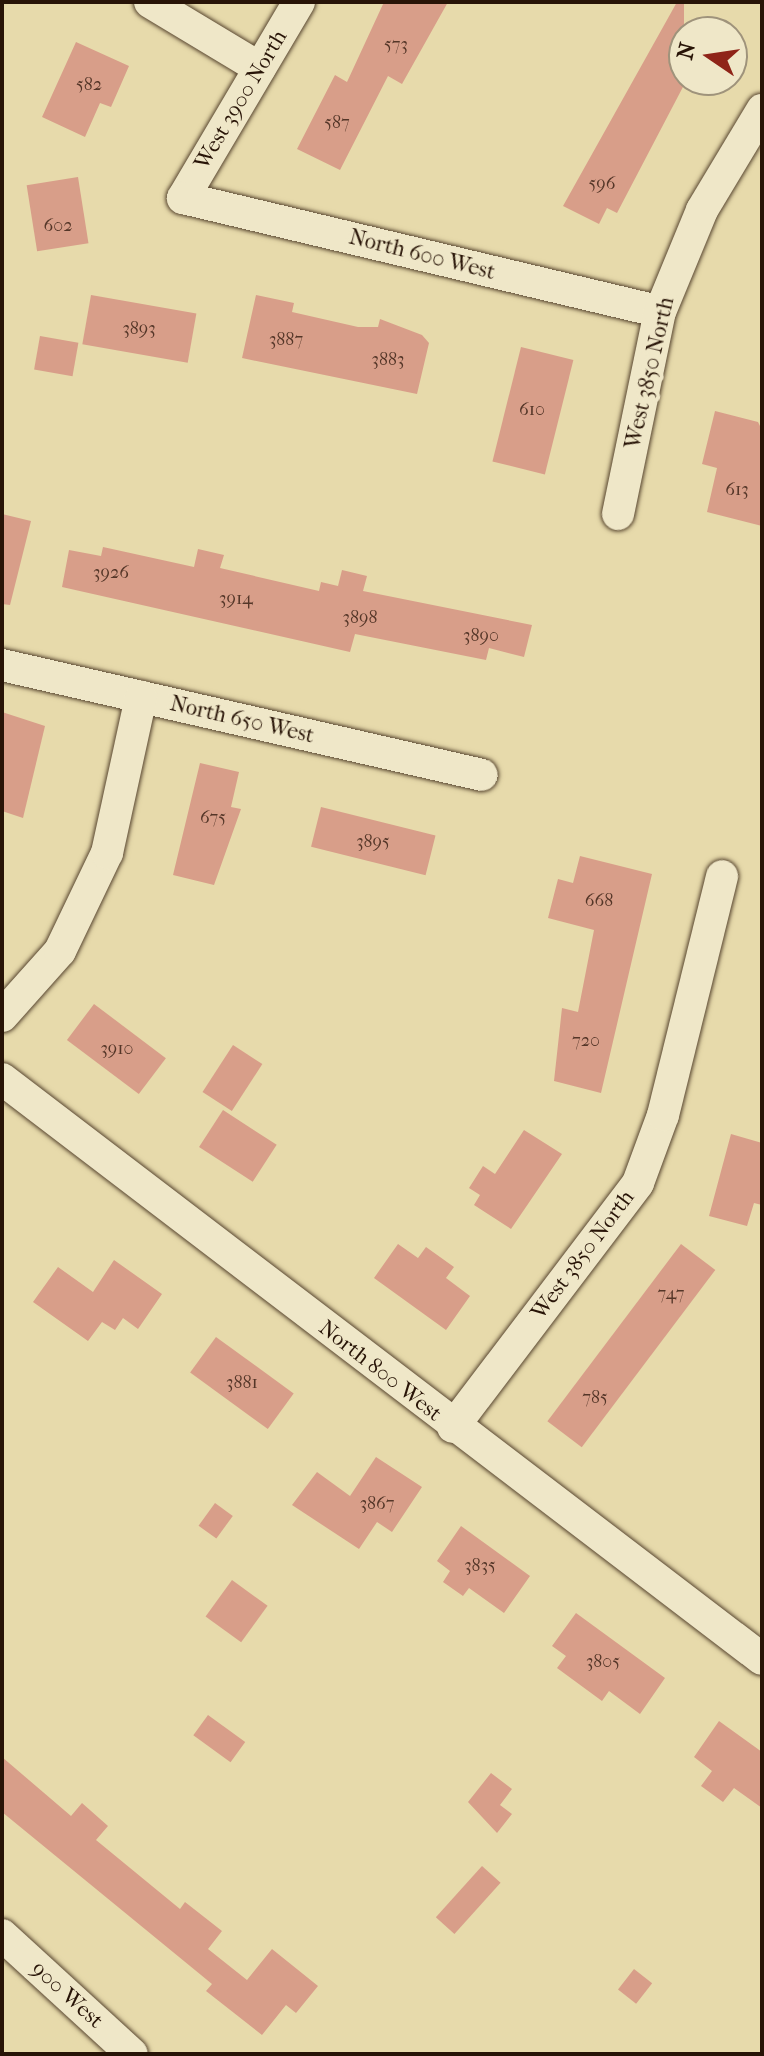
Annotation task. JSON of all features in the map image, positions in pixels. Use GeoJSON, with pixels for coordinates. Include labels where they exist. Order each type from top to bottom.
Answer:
{"type":"FeatureCollection","features":[{"type":"Feature","properties":{"kind":"street"},"geometry":{"type":"LineString","coordinates":[[150,2],[260,68]]}},
{"type":"Feature","properties":{"kind":"street","name":"West 3900 North"},"geometry":{"type":"LineString","coordinates":[[183,198],[299,2]]}},
{"type":"Feature","properties":{"kind":"street","name":"West 3850 North"},"geometry":{"type":"LineString","coordinates":[[618,514],[660,312],[702,210],[762,110]]}},
{"type":"Feature","properties":{"kind":"street","name":"North 600 West"},"geometry":{"type":"LineString","coordinates":[[183,198],[660,312]]}},
{"type":"Feature","properties":{"kind":"street","name":"North 650 West"},"geometry":{"type":"LineString","coordinates":[[2,665],[482,775]]}},
{"type":"Feature","properties":{"kind":"street"},"geometry":{"type":"LineString","coordinates":[[2,1016],[60,951],[107,853],[141,697]]}},
{"type":"Feature","properties":{"kind":"street","name":"West 3850 North"},"geometry":{"type":"LineString","coordinates":[[453,1427],[638,1183],[663,1115],[722,876]]}},
{"type":"Feature","properties":{"kind":"street","name":"North 800 West"},"geometry":{"type":"LineString","coordinates":[[2,1079],[453,1427],[762,1659]]}},
{"type":"Feature","properties":{"kind":"street","name":"900 West"},"geometry":{"type":"LineString","coordinates":[[2,1935],[132,2054]]}},
{"type":"Feature","properties":{"kind":"building"},"geometry":{"type":"Polygon","coordinates":[[[384,2],[448,2],[402,84],[388,76],[340,170],[297,149],[335,75],[347,82],[384,2]]]}},
{"type":"Feature","properties":{"kind":"building"},"geometry":{"type":"Polygon","coordinates":[[[677,2],[684,2],[684,16],[669,16],[677,2]]]}},
{"type":"Feature","properties":{"kind":"building"},"geometry":{"type":"Polygon","coordinates":[[[668,18],[668,96],[678,96],[617,213],[607,208],[599,224],[563,206],[668,18]]]}},
{"type":"Feature","properties":{"kind":"building"},"geometry":{"type":"Polygon","coordinates":[[[76,42],[129,66],[111,107],[100,103],[85,137],[42,117],[76,42]]]}},
{"type":"Feature","properties":{"kind":"building"},"geometry":{"type":"Polygon","coordinates":[[[78,177],[88,243],[37,251],[27,185],[78,177]]]}},
{"type":"Feature","properties":{"kind":"building"},"geometry":{"type":"Polygon","coordinates":[[[91,295],[196,314],[188,363],[82,344],[91,295]]]}},
{"type":"Feature","properties":{"kind":"building"},"geometry":{"type":"Polygon","coordinates":[[[256,295],[294,303],[292,312],[358,327],[378,327],[380,319],[422,335],[429,343],[417,394],[242,358],[256,295]]]}},
{"type":"Feature","properties":{"kind":"building"},"geometry":{"type":"Polygon","coordinates":[[[40,336],[78,343],[73,376],[34,369],[40,336]]]}},
{"type":"Feature","properties":{"kind":"building"},"geometry":{"type":"Polygon","coordinates":[[[521,347],[573,360],[545,475],[492,461],[521,347]]]}},
{"type":"Feature","properties":{"kind":"building"},"geometry":{"type":"Polygon","coordinates":[[[715,411],[758,422],[762,430],[762,526],[707,512],[717,468],[702,464],[715,411]]]}},
{"type":"Feature","properties":{"kind":"building"},"geometry":{"type":"Polygon","coordinates":[[[2,514],[31,521],[10,605],[2,604],[2,514]]]}},
{"type":"Feature","properties":{"kind":"building"},"geometry":{"type":"Polygon","coordinates":[[[103,547],[194,567],[198,549],[224,555],[220,568],[319,591],[321,582],[338,586],[342,570],[367,576],[363,591],[532,625],[524,657],[489,648],[486,660],[355,634],[350,652],[62,587],[69,550],[101,556],[103,547]]]}},
{"type":"Feature","properties":{"kind":"building"},"geometry":{"type":"Polygon","coordinates":[[[2,712],[45,726],[23,818],[2,811],[2,712]]]}},
{"type":"Feature","properties":{"kind":"building"},"geometry":{"type":"Polygon","coordinates":[[[200,763],[239,772],[231,807],[241,809],[214,885],[173,875],[200,763]]]}},
{"type":"Feature","properties":{"kind":"building"},"geometry":{"type":"Polygon","coordinates":[[[321,807],[435,836],[426,875],[311,847],[321,807]]]}},
{"type":"Feature","properties":{"kind":"building"},"geometry":{"type":"Polygon","coordinates":[[[580,856],[652,874],[601,1093],[554,1081],[562,1008],[578,1012],[594,930],[548,918],[558,879],[573,883],[580,856]]]}},
{"type":"Feature","properties":{"kind":"building"},"geometry":{"type":"Polygon","coordinates":[[[94,1004],[166,1058],[139,1094],[67,1040],[94,1004]]]}},
{"type":"Feature","properties":{"kind":"building"},"geometry":{"type":"Polygon","coordinates":[[[233,1045],[262,1064],[232,1111],[203,1092],[233,1045]]]}},
{"type":"Feature","properties":{"kind":"building"},"geometry":{"type":"Polygon","coordinates":[[[223,1110],[277,1145],[253,1182],[199,1147],[223,1110]]]}},
{"type":"Feature","properties":{"kind":"building"},"geometry":{"type":"Polygon","coordinates":[[[524,1130],[562,1154],[511,1229],[474,1205],[480,1195],[469,1188],[483,1166],[495,1174],[524,1130]]]}},
{"type":"Feature","properties":{"kind":"building"},"geometry":{"type":"Polygon","coordinates":[[[731,1134],[762,1143],[762,1205],[754,1203],[747,1226],[709,1216],[731,1134]]]}},
{"type":"Feature","properties":{"kind":"building"},"geometry":{"type":"Polygon","coordinates":[[[398,1244],[418,1258],[426,1247],[454,1267],[446,1278],[470,1296],[446,1330],[374,1278],[398,1244]]]}},
{"type":"Feature","properties":{"kind":"building"},"geometry":{"type":"Polygon","coordinates":[[[681,1244],[715,1270],[582,1447],[547,1421],[681,1244]]]}},
{"type":"Feature","properties":{"kind":"building"},"geometry":{"type":"Polygon","coordinates":[[[114,1260],[162,1294],[138,1329],[123,1318],[115,1330],[102,1322],[88,1341],[33,1302],[58,1267],[93,1292],[114,1260]]]}},
{"type":"Feature","properties":{"kind":"building"},"geometry":{"type":"Polygon","coordinates":[[[216,1337],[294,1393],[268,1429],[190,1373],[216,1337]]]}},
{"type":"Feature","properties":{"kind":"building"},"geometry":{"type":"Polygon","coordinates":[[[376,1457],[422,1487],[392,1532],[377,1522],[359,1549],[292,1505],[317,1472],[350,1496],[376,1457]]]}},
{"type":"Feature","properties":{"kind":"building"},"geometry":{"type":"Polygon","coordinates":[[[215,1503],[233,1516],[216,1539],[199,1526],[215,1503]]]}},
{"type":"Feature","properties":{"kind":"building"},"geometry":{"type":"Polygon","coordinates":[[[461,1526],[530,1576],[504,1613],[469,1588],[463,1596],[443,1582],[450,1571],[437,1561],[461,1526]]]}},
{"type":"Feature","properties":{"kind":"building"},"geometry":{"type":"Polygon","coordinates":[[[232,1580],[268,1606],[241,1642],[206,1616],[232,1580]]]}},
{"type":"Feature","properties":{"kind":"building"},"geometry":{"type":"Polygon","coordinates":[[[576,1613],[665,1678],[640,1714],[609,1691],[602,1701],[557,1668],[566,1656],[552,1646],[576,1613]]]}},
{"type":"Feature","properties":{"kind":"building"},"geometry":{"type":"Polygon","coordinates":[[[208,1715],[245,1742],[231,1762],[193,1735],[208,1715]]]}},
{"type":"Feature","properties":{"kind":"building"},"geometry":{"type":"Polygon","coordinates":[[[719,1721],[762,1752],[762,1808],[734,1788],[723,1802],[701,1786],[712,1771],[694,1757],[719,1721]]]}},
{"type":"Feature","properties":{"kind":"building"},"geometry":{"type":"Polygon","coordinates":[[[2,1757],[71,1816],[82,1803],[108,1826],[96,1840],[180,1909],[185,1902],[222,1931],[208,1949],[247,1980],[272,1949],[318,1986],[296,2013],[286,2005],[262,2035],[206,1991],[212,1984],[2,1812],[2,1757]]]}},
{"type":"Feature","properties":{"kind":"building"},"geometry":{"type":"Polygon","coordinates":[[[491,1773],[512,1789],[500,1805],[512,1814],[497,1833],[468,1802],[491,1773]]]}},
{"type":"Feature","properties":{"kind":"building"},"geometry":{"type":"Polygon","coordinates":[[[482,1866],[501,1883],[454,1934],[436,1917],[482,1866]]]}},
{"type":"Feature","properties":{"kind":"building"},"geometry":{"type":"Polygon","coordinates":[[[634,1969],[652,1983],[636,2004],[618,1989],[634,1969]]]}}]}
